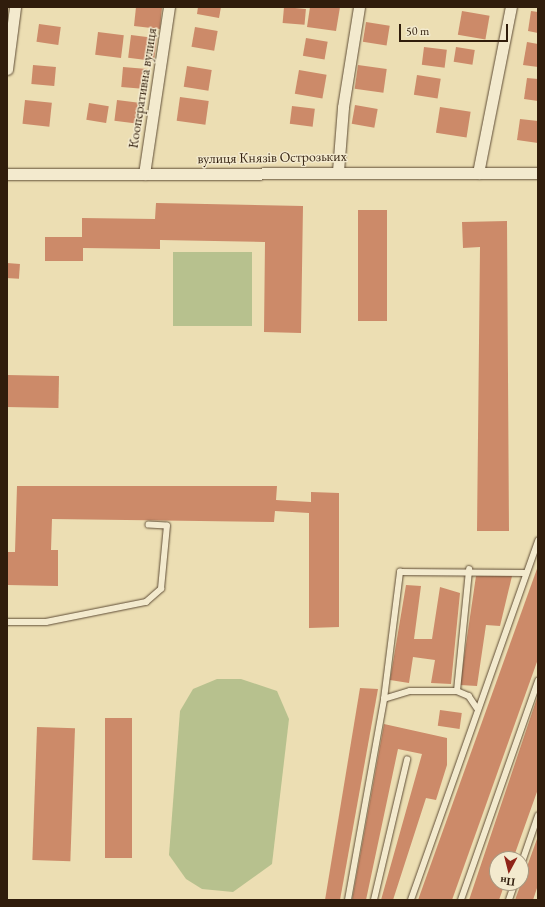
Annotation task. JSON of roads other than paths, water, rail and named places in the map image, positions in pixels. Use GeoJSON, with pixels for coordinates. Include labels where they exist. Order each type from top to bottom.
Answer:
{"type":"FeatureCollection","features":[{"type":"Feature","properties":{"kind":"street"},"geometry":{"type":"LineString","coordinates":[[7,69],[15,7]]}},
{"type":"Feature","properties":{"kind":"street","name":"Кооперативна вулиця"},"geometry":{"type":"LineString","coordinates":[[144,174],[169,7]]}},
{"type":"Feature","properties":{"kind":"street"},"geometry":{"type":"LineString","coordinates":[[338,171],[343,107],[359,7]]}},
{"type":"Feature","properties":{"kind":"street"},"geometry":{"type":"LineString","coordinates":[[478,173],[511,7]]}},
{"type":"Feature","properties":{"kind":"street","name":"вулиця Князів Острозьких"},"geometry":{"type":"LineString","coordinates":[[7,174],[144,174],[338,171],[538,173]]}},
{"type":"Feature","properties":{"kind":"lane"},"geometry":{"type":"LineString","coordinates":[[7,622],[46,622],[146,602],[161,590],[167,526],[150,525]]}},
{"type":"Feature","properties":{"kind":"lane"},"geometry":{"type":"LineString","coordinates":[[411,900],[477,708],[538,541]]}},
{"type":"Feature","properties":{"kind":"lane"},"geometry":{"type":"LineString","coordinates":[[348,900],[384,699],[400,572],[469,570],[526,573]]}},
{"type":"Feature","properties":{"kind":"lane"},"geometry":{"type":"LineString","coordinates":[[457,691],[469,570]]}},
{"type":"Feature","properties":{"kind":"lane"},"geometry":{"type":"LineString","coordinates":[[461,900],[538,681]]}},
{"type":"Feature","properties":{"kind":"lane"},"geometry":{"type":"LineString","coordinates":[[384,699],[410,691],[457,691],[469,696],[477,708]]}},
{"type":"Feature","properties":{"kind":"lane"},"geometry":{"type":"LineString","coordinates":[[374,900],[408,760]]}},
{"type":"Feature","properties":{"kind":"lane"},"geometry":{"type":"LineString","coordinates":[[526,851],[538,816]]}}]}
